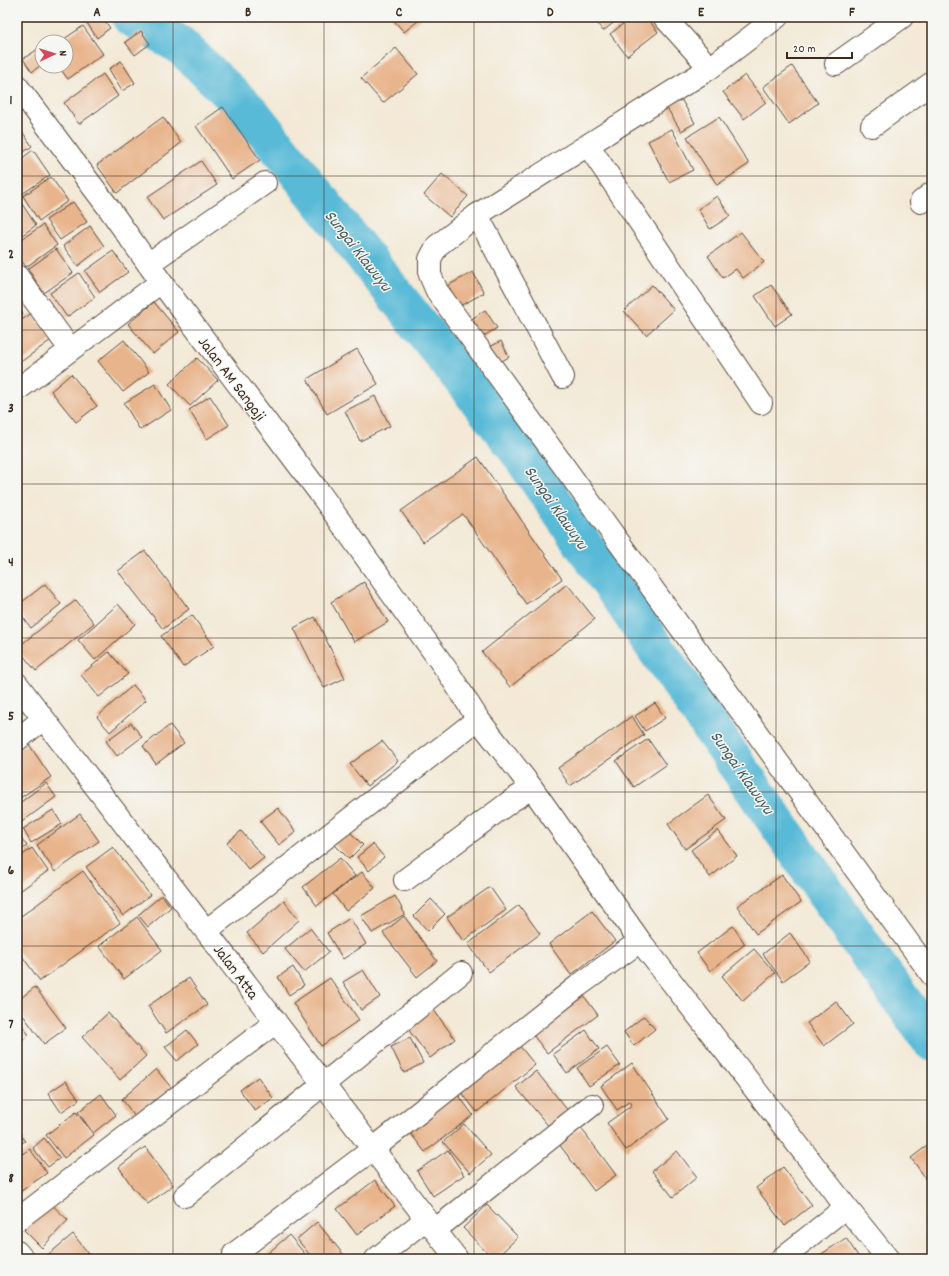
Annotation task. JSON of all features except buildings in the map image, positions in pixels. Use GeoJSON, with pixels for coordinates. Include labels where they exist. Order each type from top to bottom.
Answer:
{"type":"FeatureCollection","features":[{"type":"Feature","properties":{"kind":"street"},"geometry":{"type":"LineString","coordinates":[[664,17],[710,68]]}},
{"type":"Feature","properties":{"kind":"street"},"geometry":{"type":"LineString","coordinates":[[777,17],[710,68],[477,215],[437,246],[430,259],[430,275],[437,291],[932,975]]}},
{"type":"Feature","properties":{"kind":"street"},"geometry":{"type":"LineString","coordinates":[[836,64],[902,17]]}},
{"type":"Feature","properties":{"kind":"street"},"geometry":{"type":"LineString","coordinates":[[872,126],[932,83]]}},
{"type":"Feature","properties":{"kind":"street","name":"Jalan AM Sangaji"},"geometry":{"type":"LineString","coordinates":[[17,86],[160,282],[319,492],[448,672],[478,718],[532,788],[640,941],[888,1259]]}},
{"type":"Feature","properties":{"kind":"street"},"geometry":{"type":"LineString","coordinates":[[588,145],[761,402]]}},
{"type":"Feature","properties":{"kind":"street"},"geometry":{"type":"LineString","coordinates":[[148,264],[265,183]]}},
{"type":"Feature","properties":{"kind":"street"},"geometry":{"type":"LineString","coordinates":[[477,215],[563,377]]}},
{"type":"Feature","properties":{"kind":"street"},"geometry":{"type":"LineString","coordinates":[[17,276],[70,350]]}},
{"type":"Feature","properties":{"kind":"street"},"geometry":{"type":"LineString","coordinates":[[17,390],[160,282]]}},
{"type":"Feature","properties":{"kind":"street","name":"Jalan Atta"},"geometry":{"type":"LineString","coordinates":[[17,684],[457,1259]]}},
{"type":"Feature","properties":{"kind":"street"},"geometry":{"type":"LineString","coordinates":[[17,740],[43,718]]}},
{"type":"Feature","properties":{"kind":"street"},"geometry":{"type":"LineString","coordinates":[[206,931],[478,718]]}},
{"type":"Feature","properties":{"kind":"street"},"geometry":{"type":"LineString","coordinates":[[404,880],[511,801],[532,788]]}},
{"type":"Feature","properties":{"kind":"street"},"geometry":{"type":"LineString","coordinates":[[234,1254],[373,1149],[566,995],[640,941]]}},
{"type":"Feature","properties":{"kind":"street"},"geometry":{"type":"LineString","coordinates":[[185,1196],[461,973]]}},
{"type":"Feature","properties":{"kind":"street"},"geometry":{"type":"LineString","coordinates":[[17,1220],[276,1022]]}},
{"type":"Feature","properties":{"kind":"street"},"geometry":{"type":"LineString","coordinates":[[376,1259],[431,1225],[592,1105]]}},
{"type":"Feature","properties":{"kind":"street"},"geometry":{"type":"LineString","coordinates":[[781,1259],[846,1207]]}},
{"type":"Feature","properties":{"kind":"street"},"geometry":{"type":"LineString","coordinates":[[17,1252],[23,1259]]}},
{"type":"Feature","properties":{"kind":"waterway","name":"Sungai Klawuyu"},"geometry":{"type":"LineString","coordinates":[[131,17],[180,45],[250,112],[512,442],[872,959],[932,1042]]}}]}
